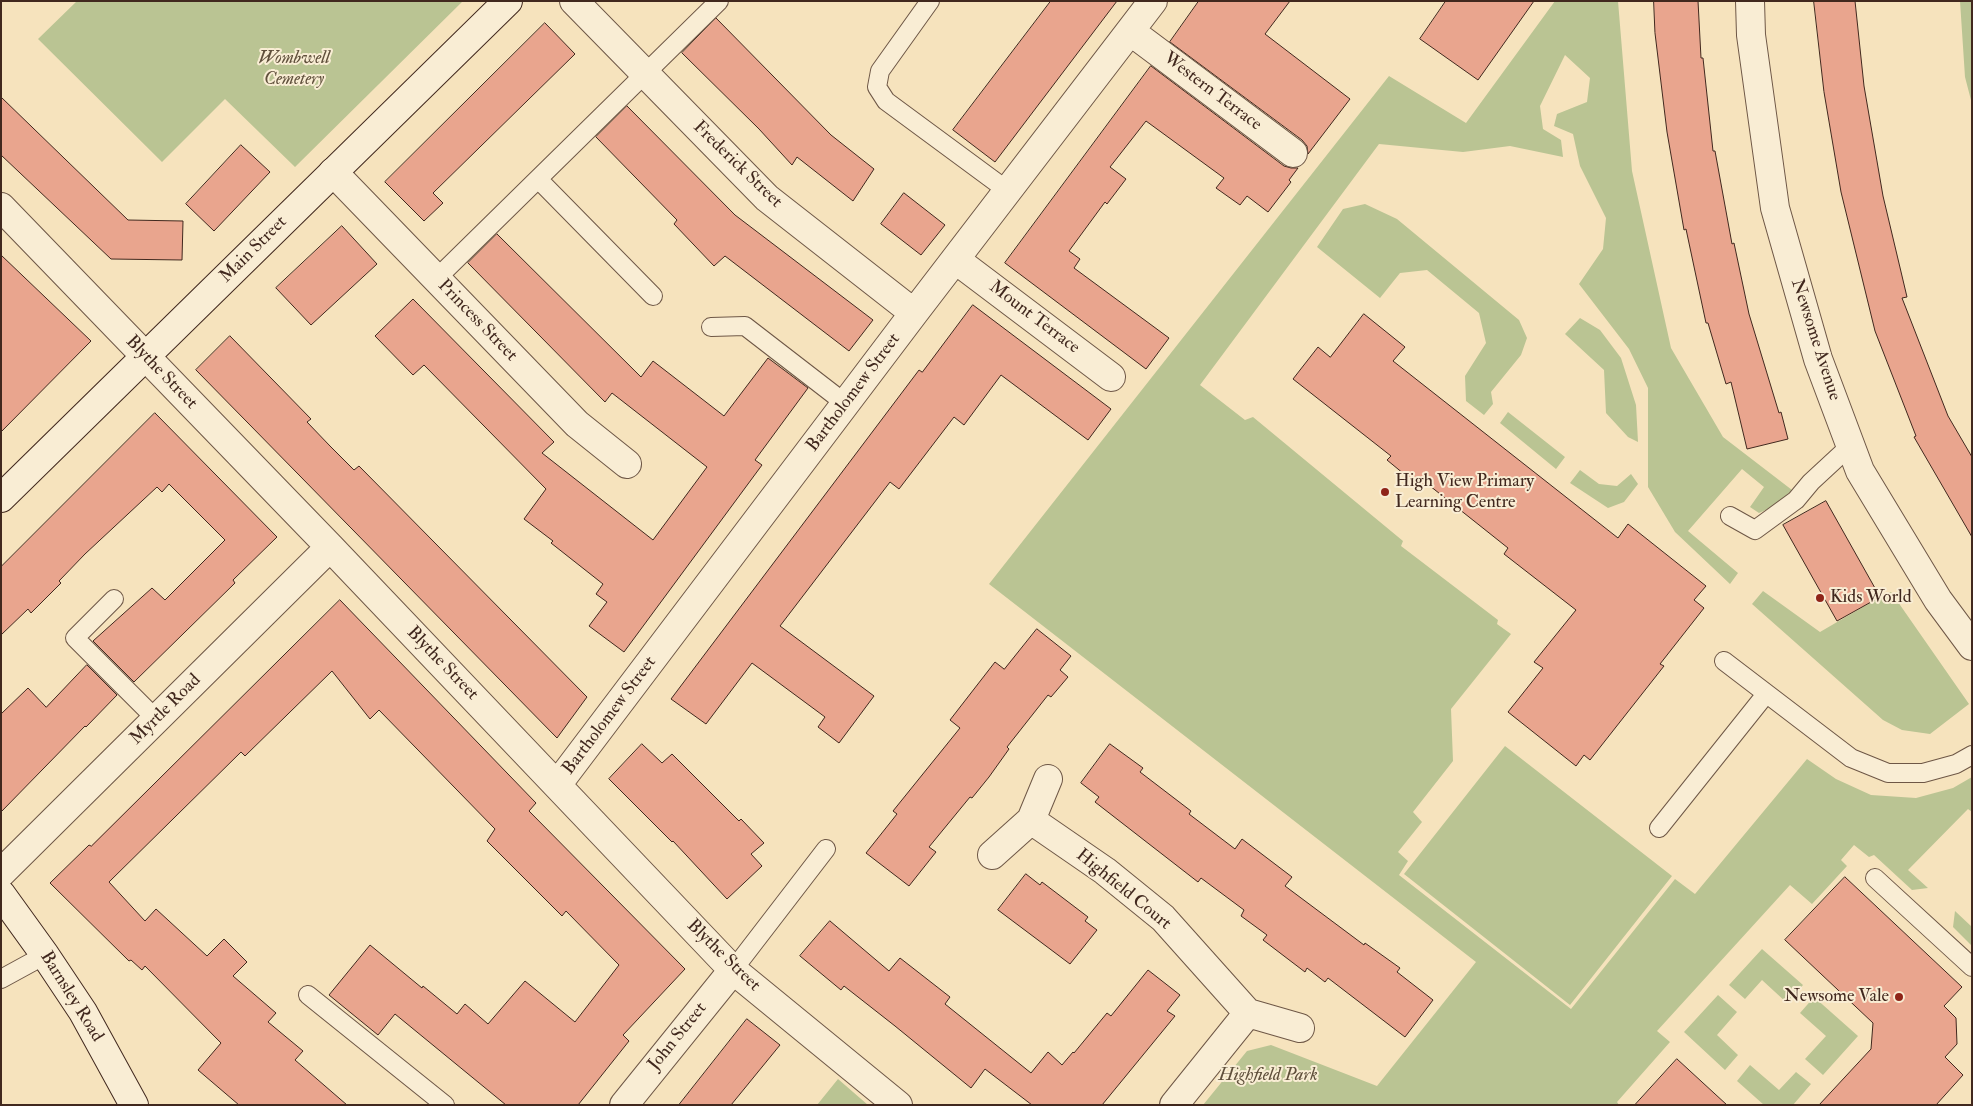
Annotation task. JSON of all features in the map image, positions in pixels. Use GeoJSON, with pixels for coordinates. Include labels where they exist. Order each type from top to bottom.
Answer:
{"type":"FeatureCollection","features":[{"type":"Feature","properties":{"kind":"street","name":"Main Street"},"geometry":{"type":"LineString","coordinates":[[1,498],[508,1]]}},
{"type":"Feature","properties":{"kind":"street","name":"Frederick Street"},"geometry":{"type":"LineString","coordinates":[[574,1],[768,198],[914,313]]}},
{"type":"Feature","properties":{"kind":"street","name":"Bartholomew Street"},"geometry":{"type":"LineString","coordinates":[[557,785],[1153,1]]}},
{"type":"Feature","properties":{"kind":"street","name":"Newsome Avenue"},"geometry":{"type":"LineString","coordinates":[[1750,1],[1751,35],[1775,208],[1818,359],[1860,471],[1938,600],[1972,646]]}},
{"type":"Feature","properties":{"kind":"street","name":"Western Terrace"},"geometry":{"type":"LineString","coordinates":[[1130,31],[1293,153]]}},
{"type":"Feature","properties":{"kind":"street","name":"Princess Street"},"geometry":{"type":"LineString","coordinates":[[333,172],[577,424],[627,464]]}},
{"type":"Feature","properties":{"kind":"street","name":"Blythe Street"},"geometry":{"type":"LineString","coordinates":[[1,206],[330,547],[732,970],[898,1105]]}},
{"type":"Feature","properties":{"kind":"street","name":"Mount Terrace"},"geometry":{"type":"LineString","coordinates":[[956,260],[1111,377]]}},
{"type":"Feature","properties":{"kind":"street","name":"Myrtle Road"},"geometry":{"type":"LineString","coordinates":[[1,873],[330,547]]}},
{"type":"Feature","properties":{"kind":"street"},"geometry":{"type":"LineString","coordinates":[[992,855],[1031,820],[1048,779]]}},
{"type":"Feature","properties":{"kind":"street","name":"Highfield Court"},"geometry":{"type":"LineString","coordinates":[[1031,820],[1105,871],[1164,918],[1248,1013]]}},
{"type":"Feature","properties":{"kind":"street","name":"Barnsley Road"},"geometry":{"type":"LineString","coordinates":[[1,894],[83,1012],[134,1105]]}},
{"type":"Feature","properties":{"kind":"street","name":"John Street"},"geometry":{"type":"LineString","coordinates":[[624,1105],[732,970]]}},
{"type":"Feature","properties":{"kind":"street"},"geometry":{"type":"LineString","coordinates":[[1174,1105],[1248,1013],[1300,1028]]}},
{"type":"Feature","properties":{"kind":"lane"},"geometry":{"type":"LineString","coordinates":[[436,279],[719,1]]}},
{"type":"Feature","properties":{"kind":"lane"},"geometry":{"type":"LineString","coordinates":[[930,1],[880,71],[877,87],[886,101],[1008,192]]}},
{"type":"Feature","properties":{"kind":"lane"},"geometry":{"type":"LineString","coordinates":[[538,179],[653,296]]}},
{"type":"Feature","properties":{"kind":"lane"},"geometry":{"type":"LineString","coordinates":[[711,327],[745,326],[846,404]]}},
{"type":"Feature","properties":{"kind":"lane"},"geometry":{"type":"LineString","coordinates":[[1730,516],[1756,530],[1796,500],[1811,482],[1851,445]]}},
{"type":"Feature","properties":{"kind":"lane"},"geometry":{"type":"LineString","coordinates":[[114,600],[76,638],[156,719]]}},
{"type":"Feature","properties":{"kind":"lane"},"geometry":{"type":"LineString","coordinates":[[1724,661],[1851,758],[1888,773],[1923,773],[1956,764],[1972,755]]}},
{"type":"Feature","properties":{"kind":"lane"},"geometry":{"type":"LineString","coordinates":[[1659,828],[1766,694]]}},
{"type":"Feature","properties":{"kind":"lane"},"geometry":{"type":"LineString","coordinates":[[732,970],[826,849]]}},
{"type":"Feature","properties":{"kind":"lane"},"geometry":{"type":"LineString","coordinates":[[1875,878],[1972,967]]}},
{"type":"Feature","properties":{"kind":"lane"},"geometry":{"type":"LineString","coordinates":[[1,979],[45,955]]}},
{"type":"Feature","properties":{"kind":"lane"},"geometry":{"type":"LineString","coordinates":[[308,995],[446,1105]]}},
{"type":"Feature","properties":{"kind":"green space","name":"Wombwell Cemetery"},"geometry":{"type":"Polygon","coordinates":[[[77,1],[463,1],[295,167],[225,99],[162,162],[38,39],[77,1]]]}},
{"type":"Feature","properties":{"kind":"green space","name":"Highfield Park"},"geometry":{"type":"Polygon","coordinates":[[[1555,1],[1618,1],[1632,171],[1671,348],[1723,437],[1792,490],[1777,505],[1759,513],[1750,507],[1764,487],[1742,469],[1688,531],[1738,573],[1730,584],[1675,532],[1648,487],[1648,388],[1629,349],[1579,284],[1603,249],[1606,218],[1580,166],[1573,134],[1554,126],[1557,114],[1587,102],[1590,78],[1565,55],[1540,106],[1543,129],[1561,140],[1563,157],[1510,146],[1463,152],[1379,144],[1200,385],[1245,420],[1253,417],[1403,541],[1401,546],[1498,620],[1497,624],[1511,634],[1451,709],[1453,761],[1413,812],[1422,822],[1398,852],[1408,861],[1399,875],[1571,1009],[1675,879],[1695,894],[1807,759],[1836,779],[1871,795],[1916,798],[1953,788],[1972,777],[1972,812],[1968,809],[1908,870],[1928,888],[1912,890],[1874,855],[1869,857],[1854,845],[1841,860],[1847,866],[1812,904],[1790,885],[1657,1031],[1670,1042],[1617,1102],[1619,1105],[1203,1105],[1247,1051],[1271,1045],[1377,1086],[1476,962],[989,584],[1389,76],[1466,123],[1555,1]]]}},
{"type":"Feature","properties":{"kind":"green space"},"geometry":{"type":"Polygon","coordinates":[[[1960,1],[1972,1],[1972,104],[1965,77],[1960,1]]]}},
{"type":"Feature","properties":{"kind":"green space"},"geometry":{"type":"Polygon","coordinates":[[[1365,204],[1397,219],[1519,320],[1527,338],[1521,355],[1491,392],[1493,404],[1484,415],[1466,401],[1465,376],[1486,343],[1479,313],[1427,270],[1400,273],[1380,298],[1317,247],[1343,209],[1365,204]]]}},
{"type":"Feature","properties":{"kind":"green space"},"geometry":{"type":"Polygon","coordinates":[[[1580,318],[1600,330],[1621,358],[1636,405],[1638,442],[1628,437],[1606,413],[1604,370],[1565,334],[1580,318]]]}},
{"type":"Feature","properties":{"kind":"green space"},"geometry":{"type":"Polygon","coordinates":[[[1508,412],[1565,457],[1556,469],[1500,423],[1508,412]]]}},
{"type":"Feature","properties":{"kind":"green space"},"geometry":{"type":"Polygon","coordinates":[[[1580,470],[1599,484],[1617,486],[1631,474],[1638,484],[1624,502],[1608,508],[1570,483],[1580,470]]]}},
{"type":"Feature","properties":{"kind":"green space"},"geometry":{"type":"Polygon","coordinates":[[[1763,591],[1820,632],[1891,592],[1969,704],[1930,734],[1902,730],[1883,720],[1752,604],[1763,591]]]}},
{"type":"Feature","properties":{"kind":"green space"},"geometry":{"type":"Polygon","coordinates":[[[1505,746],[1672,876],[1570,1005],[1404,874],[1505,746]]]}},
{"type":"Feature","properties":{"kind":"green space"},"geometry":{"type":"Polygon","coordinates":[[[1955,911],[1972,927],[1972,946],[1953,927],[1955,911]]]}},
{"type":"Feature","properties":{"kind":"green space"},"geometry":{"type":"Polygon","coordinates":[[[1762,949],[1803,985],[1787,1003],[1762,980],[1745,999],[1729,985],[1762,949]]]}},
{"type":"Feature","properties":{"kind":"green space"},"geometry":{"type":"Polygon","coordinates":[[[1718,995],[1737,1012],[1717,1035],[1738,1055],[1725,1070],[1684,1032],[1718,995]]]}},
{"type":"Feature","properties":{"kind":"green space"},"geometry":{"type":"Polygon","coordinates":[[[1814,997],[1858,1036],[1823,1075],[1805,1059],[1826,1036],[1800,1013],[1814,997]]]}},
{"type":"Feature","properties":{"kind":"green space"},"geometry":{"type":"Polygon","coordinates":[[[1750,1065],[1779,1090],[1796,1072],[1811,1084],[1793,1105],[1764,1105],[1737,1081],[1750,1065]]]}},
{"type":"Feature","properties":{"kind":"green space"},"geometry":{"type":"Polygon","coordinates":[[[838,1079],[868,1105],[817,1105],[838,1079]]]}},
{"type":"Feature","properties":{"kind":"building"},"geometry":{"type":"Polygon","coordinates":[[[1051,1],[1117,1],[995,162],[953,130],[1051,1]]]}},
{"type":"Feature","properties":{"kind":"building"},"geometry":{"type":"Polygon","coordinates":[[[1199,1],[1290,1],[1265,34],[1350,99],[1308,154],[1307,146],[1302,140],[1170,42],[1199,1]]]}},
{"type":"Feature","properties":{"kind":"building"},"geometry":{"type":"Polygon","coordinates":[[[1446,1],[1534,1],[1478,80],[1420,39],[1446,1]]]}},
{"type":"Feature","properties":{"kind":"building"},"geometry":{"type":"Polygon","coordinates":[[[1654,1],[1698,1],[1701,58],[1703,58],[1713,151],[1715,151],[1732,244],[1734,243],[1749,314],[1788,439],[1747,449],[1731,382],[1726,384],[1708,323],[1706,323],[1686,229],[1684,230],[1667,132],[1655,33],[1654,1]]]}},
{"type":"Feature","properties":{"kind":"building"},"geometry":{"type":"Polygon","coordinates":[[[1814,1],[1855,1],[1864,86],[1883,196],[1907,297],[1902,298],[1948,416],[1972,457],[1972,537],[1914,437],[1916,436],[1875,331],[1841,192],[1824,92],[1814,1]]]}},
{"type":"Feature","properties":{"kind":"building"},"geometry":{"type":"Polygon","coordinates":[[[716,18],[831,135],[874,169],[853,201],[797,157],[792,165],[759,129],[682,53],[716,18]]]}},
{"type":"Feature","properties":{"kind":"building"},"geometry":{"type":"Polygon","coordinates":[[[545,23],[575,54],[433,193],[443,203],[424,221],[385,182],[545,23]]]}},
{"type":"Feature","properties":{"kind":"building"},"geometry":{"type":"Polygon","coordinates":[[[1151,66],[1284,166],[1298,168],[1289,180],[1291,182],[1268,212],[1247,196],[1240,205],[1216,188],[1224,178],[1146,121],[1110,167],[1126,179],[1107,204],[1105,202],[1069,251],[1080,259],[1074,268],[1169,338],[1146,369],[1005,263],[1151,66]]]}},
{"type":"Feature","properties":{"kind":"building"},"geometry":{"type":"Polygon","coordinates":[[[1,97],[128,220],[183,221],[182,260],[111,259],[1,155],[1,97]]]}},
{"type":"Feature","properties":{"kind":"building"},"geometry":{"type":"Polygon","coordinates":[[[627,106],[735,215],[873,320],[849,351],[725,256],[714,266],[674,224],[677,220],[596,137],[627,106]]]}},
{"type":"Feature","properties":{"kind":"building"},"geometry":{"type":"Polygon","coordinates":[[[241,145],[270,172],[214,231],[186,204],[241,145]]]}},
{"type":"Feature","properties":{"kind":"building"},"geometry":{"type":"Polygon","coordinates":[[[904,193],[945,225],[921,255],[881,224],[904,193]]]}},
{"type":"Feature","properties":{"kind":"building"},"geometry":{"type":"Polygon","coordinates":[[[342,226],[377,264],[311,325],[276,288],[342,226]]]}},
{"type":"Feature","properties":{"kind":"building"},"geometry":{"type":"Polygon","coordinates":[[[497,234],[641,377],[653,361],[724,416],[768,358],[808,388],[755,460],[762,465],[624,652],[589,626],[607,602],[596,594],[603,584],[524,519],[546,489],[424,365],[413,375],[375,336],[413,299],[554,442],[542,453],[653,540],[707,467],[612,393],[605,402],[468,263],[497,234]]]}},
{"type":"Feature","properties":{"kind":"building"},"geometry":{"type":"Polygon","coordinates":[[[1,255],[91,341],[1,432],[1,255]]]}},
{"type":"Feature","properties":{"kind":"building"},"geometry":{"type":"Polygon","coordinates":[[[973,305],[1111,409],[1088,440],[1001,375],[964,425],[954,417],[899,489],[890,482],[780,626],[874,696],[839,743],[818,727],[825,717],[752,663],[706,724],[671,699],[919,370],[922,372],[973,305]]]}},
{"type":"Feature","properties":{"kind":"building"},"geometry":{"type":"Polygon","coordinates":[[[1364,314],[1405,347],[1393,361],[1618,538],[1628,524],[1706,586],[1694,600],[1704,608],[1660,664],[1664,666],[1590,760],[1584,755],[1576,766],[1508,712],[1543,668],[1534,662],[1576,610],[1504,554],[1508,548],[1425,482],[1421,488],[1387,460],[1391,456],[1293,379],[1318,347],[1330,357],[1364,314]]]}},
{"type":"Feature","properties":{"kind":"building"},"geometry":{"type":"Polygon","coordinates":[[[230,336],[311,419],[307,422],[330,446],[354,470],[359,466],[587,697],[557,738],[196,370],[230,336]]]}},
{"type":"Feature","properties":{"kind":"building"},"geometry":{"type":"Polygon","coordinates":[[[155,413],[277,537],[233,580],[235,583],[134,682],[93,641],[152,588],[165,600],[225,540],[169,484],[162,492],[157,487],[85,554],[59,581],[61,583],[31,613],[28,609],[1,635],[1,567],[155,413]]]}},
{"type":"Feature","properties":{"kind":"building"},"geometry":{"type":"Polygon","coordinates":[[[1826,501],[1880,597],[1837,621],[1783,525],[1826,501]]]}},
{"type":"Feature","properties":{"kind":"building"},"geometry":{"type":"Polygon","coordinates":[[[340,600],[536,803],[529,811],[685,969],[623,1035],[629,1041],[578,1105],[506,1105],[395,1014],[378,1035],[329,995],[370,945],[457,1014],[465,1004],[488,1024],[525,981],[575,1022],[619,965],[566,911],[562,916],[487,841],[495,829],[379,710],[370,719],[332,671],[245,756],[241,752],[109,882],[145,921],[156,909],[207,956],[224,939],[247,962],[233,976],[276,1013],[268,1022],[303,1051],[295,1060],[347,1105],[239,1105],[198,1070],[221,1043],[145,966],[142,970],[131,960],[129,961],[50,883],[89,845],[91,846],[340,600]]]}},
{"type":"Feature","properties":{"kind":"building"},"geometry":{"type":"Polygon","coordinates":[[[1037,629],[1071,656],[1060,670],[1068,677],[1051,697],[1048,695],[1007,747],[1009,749],[989,777],[929,847],[936,852],[909,886],[866,853],[897,814],[893,811],[960,728],[950,720],[995,662],[1004,669],[1037,629]]]}},
{"type":"Feature","properties":{"kind":"building"},"geometry":{"type":"Polygon","coordinates":[[[87,665],[117,695],[1,812],[1,714],[28,688],[46,707],[87,665]]]}},
{"type":"Feature","properties":{"kind":"building"},"geometry":{"type":"Polygon","coordinates":[[[642,744],[662,763],[672,754],[739,821],[741,819],[764,843],[751,854],[762,866],[727,899],[673,841],[609,779],[642,744]]]}},
{"type":"Feature","properties":{"kind":"building"},"geometry":{"type":"Polygon","coordinates":[[[1110,744],[1143,768],[1140,772],[1191,811],[1189,814],[1235,849],[1242,839],[1292,877],[1285,886],[1364,945],[1365,943],[1400,968],[1397,972],[1433,1000],[1405,1037],[1328,978],[1325,982],[1307,968],[1305,972],[1263,940],[1267,935],[1241,916],[1244,910],[1201,878],[1198,882],[1095,802],[1099,797],[1081,783],[1110,744]]]}},
{"type":"Feature","properties":{"kind":"building"},"geometry":{"type":"Polygon","coordinates":[[[1026,874],[1040,885],[1042,882],[1088,917],[1085,921],[1097,930],[1070,964],[998,910],[1026,874]]]}},
{"type":"Feature","properties":{"kind":"building","name":"Newsome Vale"},"geometry":{"type":"Polygon","coordinates":[[[1845,877],[1962,987],[1944,1006],[1956,1018],[1957,1044],[1945,1057],[1963,1075],[1936,1105],[1819,1105],[1871,1049],[1873,1023],[1785,940],[1845,877]]]}},
{"type":"Feature","properties":{"kind":"building"},"geometry":{"type":"Polygon","coordinates":[[[830,921],[889,971],[900,958],[950,997],[945,1004],[1031,1073],[1048,1052],[1062,1065],[1107,1013],[1111,1016],[1148,970],[1180,995],[1167,1011],[1175,1016],[1102,1105],[1032,1105],[985,1069],[971,1088],[844,986],[841,990],[800,956],[830,921]]]}},
{"type":"Feature","properties":{"kind":"building"},"geometry":{"type":"Polygon","coordinates":[[[747,1019],[780,1045],[731,1105],[679,1105],[747,1019]]]}},
{"type":"Feature","properties":{"kind":"building"},"geometry":{"type":"Polygon","coordinates":[[[1677,1059],[1727,1105],[1635,1105],[1677,1059]]]}},
{"type":"Feature","properties":{"kind":"place","name":"High View Primary Learning Centre"},"geometry":{"type":"Point","coordinates":[1385,492]}},
{"type":"Feature","properties":{"kind":"place","name":"Kids World"},"geometry":{"type":"Point","coordinates":[1820,598]}},
{"type":"Feature","properties":{"kind":"place","name":"Newsome Vale"},"geometry":{"type":"Point","coordinates":[1899,997]}}]}
